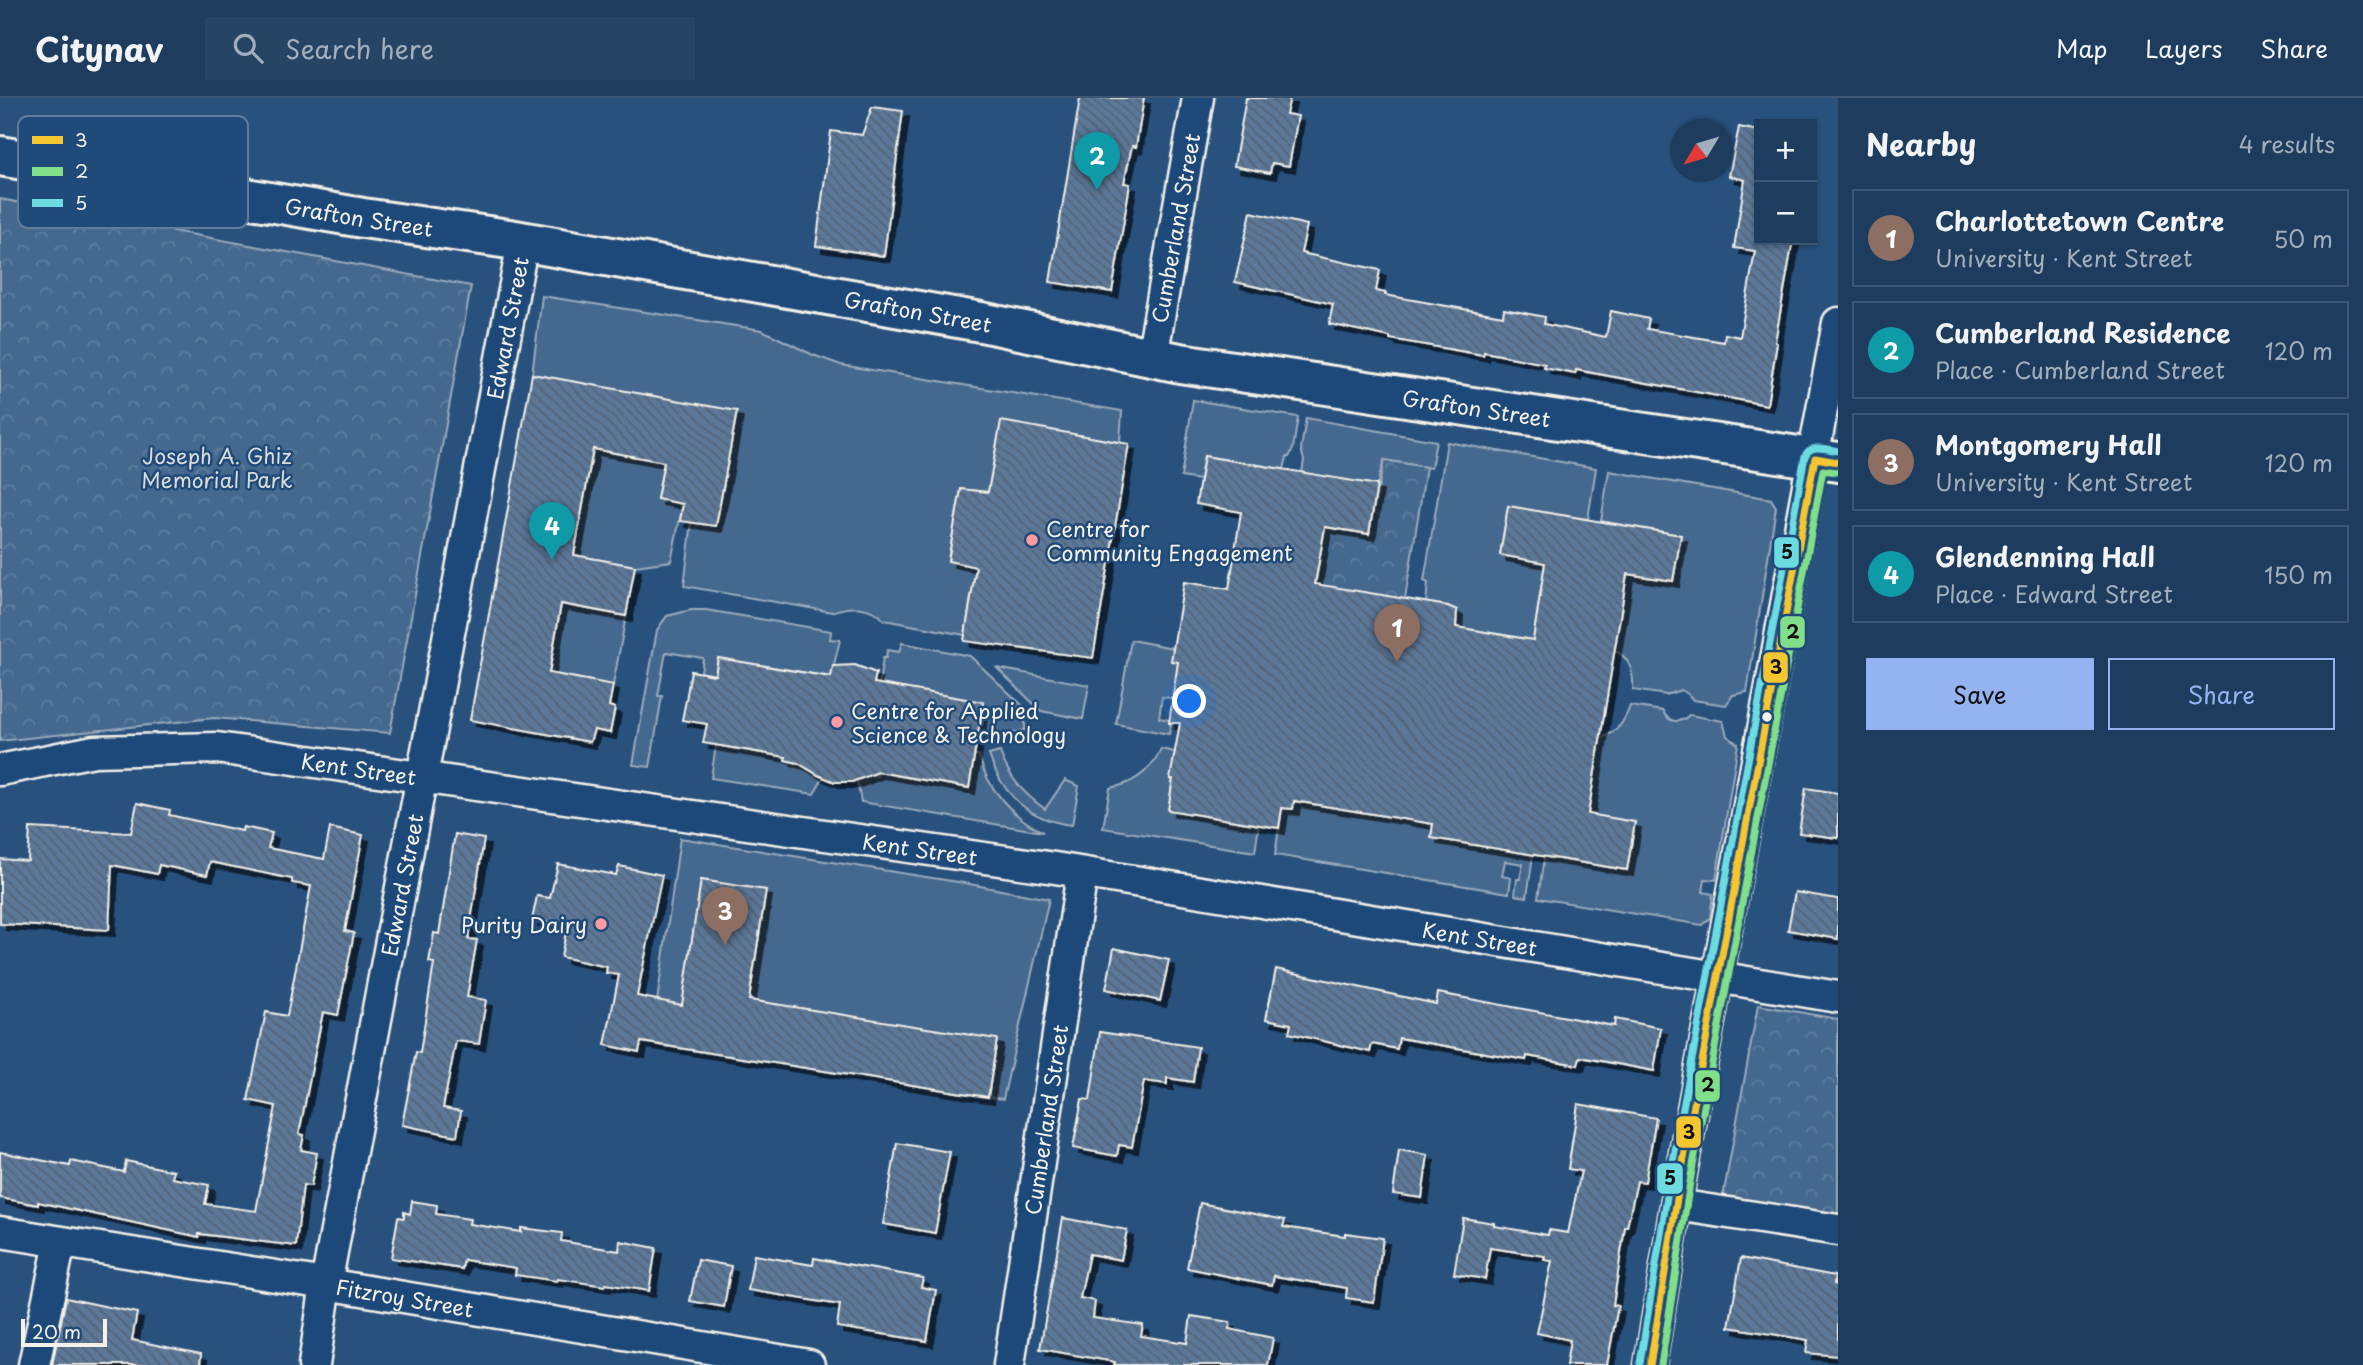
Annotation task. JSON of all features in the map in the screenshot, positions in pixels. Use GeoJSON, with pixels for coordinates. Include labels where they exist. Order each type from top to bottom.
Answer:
{"type":"FeatureCollection","features":[{"type":"Feature","properties":{"kind":"main road","name":"Grafton Street"},"geometry":{"type":"LineString","coordinates":[[0,156],[18,159]]}},
{"type":"Feature","properties":{"kind":"main road","name":"Grafton Street"},"geometry":{"type":"LineString","coordinates":[[248,198],[523,242],[981,322],[1152,357],[1826,460]]}},
{"type":"Feature","properties":{"kind":"street","name":"Cumberland Street"},"geometry":{"type":"LineString","coordinates":[[1152,357],[1198,98]]}},
{"type":"Feature","properties":{"kind":"street","name":"Edward Street"},"geometry":{"type":"LineString","coordinates":[[314,1365],[326,1284],[523,242]]}},
{"type":"Feature","properties":{"kind":"street"},"geometry":{"type":"LineString","coordinates":[[1650,1365],[1717,976],[1826,460],[1838,323]]}},
{"type":"Feature","properties":{"kind":"street","name":"Kent Street"},"geometry":{"type":"LineString","coordinates":[[0,770],[94,751],[217,748],[1082,873],[1838,998]]}},
{"type":"Feature","properties":{"kind":"street","name":"Cumberland Street"},"geometry":{"type":"LineString","coordinates":[[1009,1365],[1082,873]]}},
{"type":"Feature","properties":{"kind":"street"},"geometry":{"type":"LineString","coordinates":[[1677,1205],[1838,1230]]}},
{"type":"Feature","properties":{"kind":"street","name":"Fitzroy Street"},"geometry":{"type":"LineString","coordinates":[[0,1232],[808,1365]]}},
{"type":"Feature","properties":{"kind":"street"},"geometry":{"type":"LineString","coordinates":[[34,1365],[60,1242]]}},
{"type":"Feature","properties":{"kind":"green space","name":"Joseph A. Ghiz Memorial Park"},"geometry":{"type":"Polygon","coordinates":[[[0,199],[18,202],[18,228],[157,228],[471,286],[390,733],[214,718],[0,741],[0,199]]]}},
{"type":"Feature","properties":{"kind":"green space"},"geometry":{"type":"Polygon","coordinates":[[[542,296],[762,330],[813,355],[841,365],[1122,411],[1120,442],[1001,422],[988,492],[961,489],[948,560],[976,567],[965,635],[884,620],[867,609],[846,608],[832,612],[684,586],[692,521],[716,526],[737,412],[532,374],[542,296]]]}},
{"type":"Feature","properties":{"kind":"green space"},"geometry":{"type":"Polygon","coordinates":[[[1193,400],[1298,417],[1293,449],[1287,457],[1284,469],[1204,456],[1200,480],[1181,477],[1193,400]]]}},
{"type":"Feature","properties":{"kind":"green space"},"geometry":{"type":"Polygon","coordinates":[[[1306,418],[1436,441],[1431,468],[1384,460],[1377,485],[1302,473],[1304,460],[1301,449],[1306,418]]]}},
{"type":"Feature","properties":{"kind":"green space"},"geometry":{"type":"Polygon","coordinates":[[[1447,442],[1596,468],[1588,519],[1508,507],[1500,555],[1545,563],[1533,640],[1456,627],[1457,610],[1426,603],[1428,583],[1424,581],[1447,442]]]}},
{"type":"Feature","properties":{"kind":"green space"},"geometry":{"type":"Polygon","coordinates":[[[593,449],[664,462],[657,499],[683,504],[671,561],[635,566],[574,555],[593,449]]]}},
{"type":"Feature","properties":{"kind":"green space"},"geometry":{"type":"Polygon","coordinates":[[[1384,460],[1426,467],[1405,599],[1313,601],[1325,527],[1369,534],[1384,460]]]}},
{"type":"Feature","properties":{"kind":"green space"},"geometry":{"type":"Polygon","coordinates":[[[1609,471],[1771,499],[1776,507],[1747,692],[1733,695],[1726,705],[1693,700],[1681,690],[1666,695],[1633,690],[1630,667],[1624,657],[1614,650],[1627,574],[1673,581],[1681,535],[1601,521],[1609,471]]]}},
{"type":"Feature","properties":{"kind":"green space"},"geometry":{"type":"Polygon","coordinates":[[[561,604],[626,616],[613,685],[549,673],[561,604]]]}},
{"type":"Feature","properties":{"kind":"green space"},"geometry":{"type":"Polygon","coordinates":[[[691,610],[706,610],[831,631],[830,639],[840,640],[831,677],[718,658],[715,675],[701,672],[703,658],[666,652],[658,696],[662,696],[650,767],[633,765],[657,630],[667,616],[691,610]]]}},
{"type":"Feature","properties":{"kind":"green space"},"geometry":{"type":"Polygon","coordinates":[[[1131,640],[1173,648],[1190,664],[1184,700],[1162,697],[1159,718],[1171,723],[1169,734],[1116,724],[1131,640]]]}},
{"type":"Feature","properties":{"kind":"green space"},"geometry":{"type":"Polygon","coordinates":[[[902,643],[970,656],[1025,708],[1025,730],[996,737],[978,733],[983,702],[879,684],[887,650],[899,652],[902,643]]]}},
{"type":"Feature","properties":{"kind":"green space"},"geometry":{"type":"Polygon","coordinates":[[[997,668],[1089,685],[1083,719],[1041,711],[997,668]]]}},
{"type":"Feature","properties":{"kind":"green space"},"geometry":{"type":"Polygon","coordinates":[[[1630,706],[1663,711],[1674,721],[1689,715],[1723,721],[1727,736],[1738,744],[1716,880],[1705,879],[1703,892],[1713,894],[1710,918],[1702,925],[1538,898],[1544,857],[1627,870],[1635,822],[1588,814],[1601,738],[1620,726],[1630,706]]]}},
{"type":"Feature","properties":{"kind":"green space"},"geometry":{"type":"Polygon","coordinates":[[[716,745],[786,757],[786,760],[814,765],[813,772],[823,778],[814,794],[711,778],[716,745]]]}},
{"type":"Feature","properties":{"kind":"green space"},"geometry":{"type":"Polygon","coordinates":[[[1161,749],[1175,752],[1169,810],[1259,825],[1255,852],[1103,828],[1110,788],[1126,783],[1147,770],[1161,749]]]}},
{"type":"Feature","properties":{"kind":"green space"},"geometry":{"type":"Polygon","coordinates":[[[1000,752],[1018,785],[1045,809],[1065,780],[1079,786],[1072,825],[1043,818],[1020,804],[1010,794],[989,755],[1000,752]]]}},
{"type":"Feature","properties":{"kind":"green space"},"geometry":{"type":"Polygon","coordinates":[[[974,755],[979,755],[988,779],[1002,800],[1021,818],[1043,832],[861,802],[858,772],[877,776],[878,772],[968,788],[974,755]]]}},
{"type":"Feature","properties":{"kind":"green space"},"geometry":{"type":"Polygon","coordinates":[[[1438,792],[1431,838],[1533,855],[1527,897],[1515,895],[1523,864],[1505,861],[1502,876],[1511,878],[1509,893],[1275,855],[1282,808],[1292,809],[1294,801],[1438,792]]]}},
{"type":"Feature","properties":{"kind":"green space"},"geometry":{"type":"Polygon","coordinates":[[[680,838],[1049,899],[1003,1099],[988,1097],[997,1040],[749,1000],[766,890],[701,881],[676,1048],[651,1044],[680,838]]]}},
{"type":"Feature","properties":{"kind":"green space"},"geometry":{"type":"Polygon","coordinates":[[[1758,1005],[1838,1019],[1838,1215],[1723,1197],[1758,1005]]]}},
{"type":"Feature","properties":{"kind":"building"},"geometry":{"type":"Polygon","coordinates":[[[1080,98],[1144,98],[1136,147],[1132,146],[1124,183],[1130,184],[1112,292],[1050,282],[1080,98]]]}},
{"type":"Feature","properties":{"kind":"building"},"geometry":{"type":"Polygon","coordinates":[[[1246,98],[1290,98],[1286,114],[1298,116],[1289,166],[1272,163],[1270,173],[1234,166],[1246,98]]]}},
{"type":"Feature","properties":{"kind":"building"},"geometry":{"type":"Polygon","coordinates":[[[872,107],[903,111],[884,256],[816,246],[831,131],[862,135],[872,107]]]}},
{"type":"Feature","properties":{"kind":"building"},"geometry":{"type":"Polygon","coordinates":[[[1739,127],[1754,130],[1754,245],[1792,245],[1767,405],[1576,370],[1575,374],[1544,368],[1545,364],[1484,352],[1483,355],[1390,339],[1329,324],[1333,304],[1235,282],[1251,212],[1307,225],[1301,253],[1380,270],[1376,291],[1386,293],[1385,295],[1503,316],[1504,309],[1545,317],[1544,324],[1606,337],[1611,311],[1649,319],[1647,329],[1724,342],[1725,334],[1740,337],[1755,251],[1734,248],[1745,180],[1733,177],[1733,156],[1739,127]]]}},
{"type":"Feature","properties":{"kind":"building"},"geometry":{"type":"Polygon","coordinates":[[[532,374],[737,411],[716,526],[680,521],[683,504],[657,499],[664,462],[593,449],[574,555],[635,566],[626,616],[561,604],[549,673],[613,685],[609,706],[615,708],[610,733],[594,730],[590,742],[470,720],[532,374]]]}},
{"type":"Feature","properties":{"kind":"building","name":"Centre for Community Engagement"},"geometry":{"type":"Polygon","coordinates":[[[1001,421],[1129,444],[1093,658],[964,641],[976,567],[948,561],[961,489],[988,492],[1001,421]]]}},
{"type":"Feature","properties":{"kind":"building"},"geometry":{"type":"Polygon","coordinates":[[[1204,456],[1377,485],[1369,534],[1325,527],[1315,584],[1448,606],[1457,610],[1456,627],[1533,640],[1545,563],[1500,555],[1508,506],[1681,535],[1673,581],[1627,574],[1588,814],[1635,822],[1627,870],[1431,838],[1433,824],[1294,801],[1293,809],[1282,808],[1279,828],[1168,810],[1173,779],[1170,779],[1180,723],[1169,723],[1178,662],[1171,661],[1184,582],[1229,589],[1241,512],[1196,504],[1204,456]]]}},
{"type":"Feature","properties":{"kind":"building","name":"Centre for Applied Science & Technology"},"geometry":{"type":"Polygon","coordinates":[[[718,658],[831,677],[833,666],[855,665],[876,673],[874,683],[983,702],[969,788],[878,772],[852,782],[835,782],[798,763],[785,760],[786,757],[703,743],[707,724],[682,720],[691,671],[715,675],[718,658]]]}},
{"type":"Feature","properties":{"kind":"building"},"geometry":{"type":"Polygon","coordinates":[[[1806,788],[1838,793],[1838,838],[1799,833],[1806,788]]]}},
{"type":"Feature","properties":{"kind":"building"},"geometry":{"type":"Polygon","coordinates":[[[137,803],[170,810],[169,815],[242,831],[243,827],[272,833],[268,848],[324,859],[330,828],[363,835],[345,931],[354,933],[338,1015],[323,1012],[299,1134],[304,1135],[301,1150],[317,1153],[311,1186],[303,1185],[296,1246],[199,1234],[199,1237],[38,1202],[38,1205],[0,1198],[0,1152],[70,1166],[71,1161],[124,1172],[126,1161],[174,1171],[172,1178],[209,1185],[205,1204],[256,1211],[276,1106],[248,1100],[266,1012],[287,1016],[311,886],[292,883],[292,879],[210,862],[207,875],[159,865],[157,874],[112,865],[109,930],[0,924],[0,859],[28,861],[30,828],[131,833],[137,803]]]}},
{"type":"Feature","properties":{"kind":"building"},"geometry":{"type":"Polygon","coordinates":[[[455,834],[484,839],[468,939],[477,940],[467,997],[486,1000],[479,1044],[456,1041],[443,1108],[461,1111],[457,1136],[402,1125],[416,1052],[420,1053],[434,963],[429,962],[434,933],[439,934],[455,834]]]}},
{"type":"Feature","properties":{"kind":"building"},"geometry":{"type":"Polygon","coordinates":[[[558,864],[616,875],[619,866],[662,875],[637,996],[682,1005],[701,880],[766,890],[749,1000],[997,1039],[988,1097],[641,1042],[639,1052],[605,1045],[619,975],[606,973],[607,967],[561,957],[567,927],[532,920],[537,896],[550,898],[558,864]]]}},
{"type":"Feature","properties":{"kind":"building"},"geometry":{"type":"Polygon","coordinates":[[[1795,892],[1838,899],[1838,939],[1788,930],[1795,892]]]}},
{"type":"Feature","properties":{"kind":"building"},"geometry":{"type":"Polygon","coordinates":[[[1114,948],[1169,960],[1160,1001],[1106,989],[1114,948]]]}},
{"type":"Feature","properties":{"kind":"building"},"geometry":{"type":"Polygon","coordinates":[[[1276,969],[1436,1004],[1438,993],[1614,1026],[1615,1019],[1661,1028],[1654,1071],[1580,1057],[1578,1065],[1527,1056],[1526,1060],[1399,1038],[1397,1049],[1372,1044],[1370,1052],[1289,1033],[1291,1024],[1266,1019],[1276,969]]]}},
{"type":"Feature","properties":{"kind":"building"},"geometry":{"type":"Polygon","coordinates":[[[1100,1032],[1198,1047],[1193,1082],[1167,1078],[1167,1084],[1144,1081],[1132,1147],[1119,1145],[1117,1156],[1073,1148],[1082,1099],[1090,1100],[1100,1032]]]}},
{"type":"Feature","properties":{"kind":"building"},"geometry":{"type":"Polygon","coordinates":[[[1578,1104],[1656,1118],[1645,1182],[1637,1181],[1625,1227],[1613,1305],[1618,1306],[1607,1365],[1566,1365],[1570,1340],[1537,1333],[1552,1261],[1544,1260],[1545,1256],[1490,1248],[1485,1279],[1454,1274],[1463,1218],[1548,1235],[1549,1230],[1568,1233],[1581,1171],[1568,1169],[1578,1104]]]}},
{"type":"Feature","properties":{"kind":"building"},"geometry":{"type":"Polygon","coordinates":[[[897,1143],[950,1152],[935,1233],[883,1224],[897,1143]]]}},
{"type":"Feature","properties":{"kind":"building"},"geometry":{"type":"Polygon","coordinates":[[[1399,1150],[1428,1155],[1422,1198],[1393,1194],[1399,1150]]]}},
{"type":"Feature","properties":{"kind":"building"},"geometry":{"type":"Polygon","coordinates":[[[412,1201],[437,1205],[436,1214],[470,1219],[469,1224],[521,1232],[521,1228],[562,1233],[561,1241],[619,1251],[620,1241],[656,1248],[649,1291],[515,1275],[516,1268],[464,1260],[462,1269],[391,1258],[398,1217],[404,1218],[404,1212],[410,1214],[412,1201]]]}},
{"type":"Feature","properties":{"kind":"building"},"geometry":{"type":"Polygon","coordinates":[[[1200,1203],[1285,1220],[1283,1227],[1345,1236],[1345,1233],[1383,1238],[1374,1302],[1346,1298],[1347,1288],[1274,1276],[1272,1285],[1187,1268],[1200,1203]]]}},
{"type":"Feature","properties":{"kind":"building"},"geometry":{"type":"Polygon","coordinates":[[[1063,1218],[1127,1230],[1121,1260],[1089,1254],[1080,1298],[1095,1301],[1093,1318],[1143,1325],[1141,1336],[1187,1343],[1191,1316],[1230,1322],[1229,1329],[1273,1338],[1268,1365],[1114,1365],[1115,1362],[1040,1349],[1063,1218]]]}},
{"type":"Feature","properties":{"kind":"building"},"geometry":{"type":"Polygon","coordinates":[[[754,1255],[813,1265],[814,1258],[923,1278],[921,1287],[936,1290],[927,1341],[837,1327],[840,1305],[748,1290],[754,1255]]]}},
{"type":"Feature","properties":{"kind":"building"},"geometry":{"type":"Polygon","coordinates":[[[1741,1258],[1835,1276],[1834,1284],[1838,1285],[1838,1356],[1806,1353],[1808,1340],[1729,1327],[1741,1258]]]}},
{"type":"Feature","properties":{"kind":"building"},"geometry":{"type":"Polygon","coordinates":[[[698,1260],[731,1266],[724,1307],[690,1301],[698,1260]]]}},
{"type":"Feature","properties":{"kind":"building"},"geometry":{"type":"Polygon","coordinates":[[[66,1298],[137,1313],[132,1340],[201,1354],[200,1365],[52,1365],[66,1298]]]}},
{"type":"Feature","properties":{"kind":"transit line","name":"5"},"geometry":{"type":"LineString","coordinates":[[1640,1363],[1671,1172],[1805,456],[1815,448],[1838,451]]}},
{"type":"Feature","properties":{"kind":"transit line","name":"3"},"geometry":{"type":"LineString","coordinates":[[1650,1365],[1681,1174],[1815,458],[1838,462]]}},
{"type":"Feature","properties":{"kind":"transit line","name":"2"},"geometry":{"type":"LineString","coordinates":[[1661,1365],[1691,1176],[1823,470],[1836,472]]}},
{"type":"Feature","properties":{"kind":"place","name":"Cumberland Residence"},"geometry":{"type":"Point","coordinates":[1097,190]}},
{"type":"Feature","properties":{"kind":"place","name":"Centre for Community Engagement"},"geometry":{"type":"Point","coordinates":[1032,540]}},
{"type":"Feature","properties":{"kind":"place","name":"Glendenning Hall"},"geometry":{"type":"Point","coordinates":[552,560]}},
{"type":"Feature","properties":{"kind":"place","name":"Charlottetown Centre"},"geometry":{"type":"Point","coordinates":[1397,662]}},
{"type":"Feature","properties":{"kind":"place","name":"Centre for Applied Science & Technology"},"geometry":{"type":"Point","coordinates":[837,722]}},
{"type":"Feature","properties":{"kind":"place","name":"Purity Dairy"},"geometry":{"type":"Point","coordinates":[601,924]}},
{"type":"Feature","properties":{"kind":"place","name":"Montgomery Hall"},"geometry":{"type":"Point","coordinates":[725,945]}}]}
